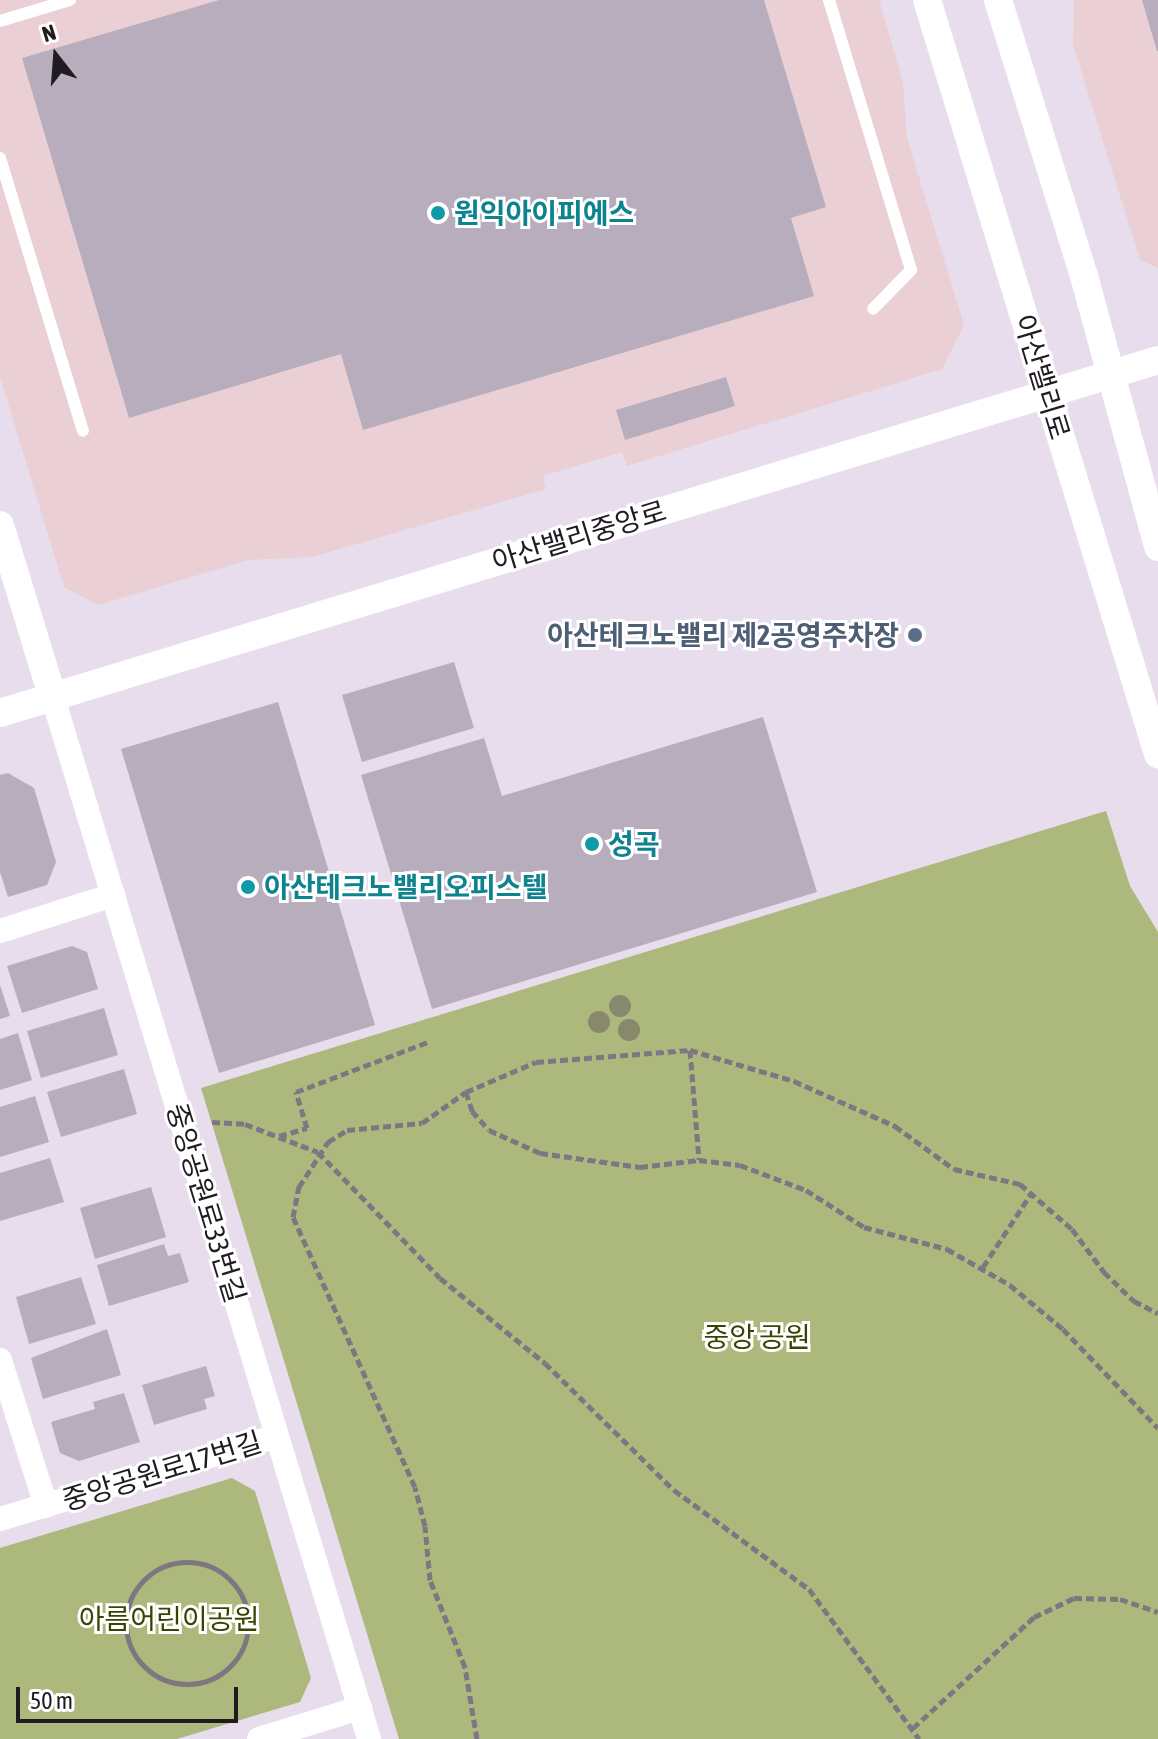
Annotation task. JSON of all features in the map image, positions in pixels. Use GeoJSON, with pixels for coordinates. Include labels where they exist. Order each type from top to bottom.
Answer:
{"type":"FeatureCollection","features":[{"type":"Feature","properties":{"kind":"street","name":"아산밸리로"},"geometry":{"type":"LineString","coordinates":[[927,0],[1158,754]]}},
{"type":"Feature","properties":{"kind":"street"},"geometry":{"type":"LineString","coordinates":[[998,0],[1110,374],[1158,547]]}},
{"type":"Feature","properties":{"kind":"street","name":"아산밸리중앙로"},"geometry":{"type":"LineString","coordinates":[[0,713],[1158,360]]}},
{"type":"Feature","properties":{"kind":"street"},"geometry":{"type":"LineString","coordinates":[[0,525],[53,698]]}},
{"type":"Feature","properties":{"kind":"street","name":"중앙공원로33번길"},"geometry":{"type":"LineString","coordinates":[[53,698],[369,1739]]}},
{"type":"Feature","properties":{"kind":"street"},"geometry":{"type":"LineString","coordinates":[[0,931],[113,895]]}},
{"type":"Feature","properties":{"kind":"street","name":"중앙공원로17번길"},"geometry":{"type":"LineString","coordinates":[[0,1360],[46,1506]]}},
{"type":"Feature","properties":{"kind":"street","name":"중앙공원로17번길"},"geometry":{"type":"LineString","coordinates":[[0,1519],[277,1436]]}},
{"type":"Feature","properties":{"kind":"street"},"geometry":{"type":"LineString","coordinates":[[259,1739],[360,1708]]}},
{"type":"Feature","properties":{"kind":"lane"},"geometry":{"type":"LineString","coordinates":[[0,21],[70,0]]}},
{"type":"Feature","properties":{"kind":"lane"},"geometry":{"type":"LineString","coordinates":[[829,0],[911,270],[873,309]]}},
{"type":"Feature","properties":{"kind":"lane"},"geometry":{"type":"LineString","coordinates":[[0,158],[83,431]]}},
{"type":"Feature","properties":{"kind":"path"},"geometry":{"type":"LineString","coordinates":[[278,1137],[307,1128],[296,1092],[430,1041]]}},
{"type":"Feature","properties":{"kind":"path"},"geometry":{"type":"LineString","coordinates":[[690,1050],[699,1160]]}},
{"type":"Feature","properties":{"kind":"path"},"geometry":{"type":"LineString","coordinates":[[477,1739],[465,1667],[430,1580],[425,1526],[415,1487],[296,1227],[299,1187],[318,1152],[347,1130],[422,1123],[466,1092],[536,1062],[690,1050],[794,1081],[895,1126],[954,1169],[1020,1184],[1072,1229],[1104,1272],[1134,1301],[1158,1313]]}},
{"type":"Feature","properties":{"kind":"path"},"geometry":{"type":"LineString","coordinates":[[466,1092],[472,1111],[489,1130],[540,1153],[640,1167],[699,1160],[768,1174],[806,1190],[864,1227],[947,1249],[983,1267],[1063,1329],[1158,1428]]}},
{"type":"Feature","properties":{"kind":"path"},"geometry":{"type":"LineString","coordinates":[[212,1122],[245,1124],[318,1152],[440,1278],[545,1363],[674,1490],[809,1589],[919,1739]]}},
{"type":"Feature","properties":{"kind":"path"},"geometry":{"type":"LineString","coordinates":[[983,1267],[1032,1192]]}},
{"type":"Feature","properties":{"kind":"path"},"geometry":{"type":"LineString","coordinates":[[192,1563],[215,1570],[234,1586],[246,1609],[247,1634],[237,1658],[219,1675],[182,1684],[157,1677],[138,1660],[127,1637],[127,1612],[145,1579],[167,1566],[192,1563]]}},
{"type":"Feature","properties":{"kind":"path"},"geometry":{"type":"LineString","coordinates":[[913,1728],[1000,1643],[1047,1610],[1074,1598],[1120,1599],[1158,1612]]}},
{"type":"Feature","properties":{"kind":"shaded area"},"geometry":{"type":"Polygon","coordinates":[[[0,0],[879,0],[903,82],[907,138],[964,325],[942,369],[627,466],[622,452],[543,476],[546,489],[312,557],[248,560],[98,605],[64,587],[0,377],[0,0]]]}},
{"type":"Feature","properties":{"kind":"shaded area"},"geometry":{"type":"Polygon","coordinates":[[[1074,0],[1158,0],[1158,268],[1140,260],[1073,45],[1074,0]]]}},
{"type":"Feature","properties":{"kind":"green space","name":"중앙 공원"},"geometry":{"type":"Polygon","coordinates":[[[1106,811],[1130,886],[1158,932],[1158,1739],[399,1739],[201,1088],[1106,811]]]}},
{"type":"Feature","properties":{"kind":"green space","name":"아름어린이공원"},"geometry":{"type":"Polygon","coordinates":[[[232,1478],[255,1491],[311,1678],[300,1702],[177,1739],[0,1739],[0,1548],[232,1478]]]}},
{"type":"Feature","properties":{"kind":"building","name":"원익아이피에스"},"geometry":{"type":"Polygon","coordinates":[[[219,0],[764,0],[826,207],[791,218],[814,296],[363,430],[341,354],[129,418],[22,58],[219,0]]]}},
{"type":"Feature","properties":{"kind":"building"},"geometry":{"type":"Polygon","coordinates":[[[1142,0],[1158,0],[1158,51],[1157,51],[1142,0]]]}},
{"type":"Feature","properties":{"kind":"building"},"geometry":{"type":"Polygon","coordinates":[[[726,377],[735,406],[625,440],[616,410],[726,377]]]}},
{"type":"Feature","properties":{"kind":"building"},"geometry":{"type":"Polygon","coordinates":[[[454,662],[474,728],[362,762],[342,695],[454,662]]]}},
{"type":"Feature","properties":{"kind":"building","name":"아산테크노밸리오피스텔"},"geometry":{"type":"Polygon","coordinates":[[[278,702],[375,1025],[219,1073],[121,749],[278,702]]]}},
{"type":"Feature","properties":{"kind":"building","name":"성곡"},"geometry":{"type":"Polygon","coordinates":[[[763,717],[817,892],[432,1009],[361,775],[484,738],[502,796],[763,717]]]}},
{"type":"Feature","properties":{"kind":"building"},"geometry":{"type":"Polygon","coordinates":[[[8,773],[34,788],[56,862],[47,885],[8,897],[0,872],[0,775],[8,773]]]}},
{"type":"Feature","properties":{"kind":"building"},"geometry":{"type":"Polygon","coordinates":[[[72,946],[87,952],[98,989],[22,1013],[7,966],[72,946]]]}},
{"type":"Feature","properties":{"kind":"building"},"geometry":{"type":"Polygon","coordinates":[[[0,985],[10,1016],[0,1019],[0,985]]]}},
{"type":"Feature","properties":{"kind":"building"},"geometry":{"type":"Polygon","coordinates":[[[104,1008],[118,1055],[41,1078],[27,1031],[104,1008]]]}},
{"type":"Feature","properties":{"kind":"building"},"geometry":{"type":"Polygon","coordinates":[[[18,1033],[32,1080],[0,1090],[0,1039],[18,1033]]]}},
{"type":"Feature","properties":{"kind":"building"},"geometry":{"type":"Polygon","coordinates":[[[124,1069],[137,1114],[61,1137],[47,1092],[124,1069]]]}},
{"type":"Feature","properties":{"kind":"building"},"geometry":{"type":"Polygon","coordinates":[[[35,1096],[49,1142],[0,1157],[0,1107],[35,1096]]]}},
{"type":"Feature","properties":{"kind":"building"},"geometry":{"type":"Polygon","coordinates":[[[50,1158],[64,1202],[0,1221],[0,1173],[50,1158]]]}},
{"type":"Feature","properties":{"kind":"building"},"geometry":{"type":"Polygon","coordinates":[[[151,1187],[166,1237],[95,1259],[80,1208],[151,1187]]]}},
{"type":"Feature","properties":{"kind":"building"},"geometry":{"type":"Polygon","coordinates":[[[164,1244],[168,1256],[180,1253],[189,1282],[109,1306],[97,1265],[164,1244]]]}},
{"type":"Feature","properties":{"kind":"building"},"geometry":{"type":"Polygon","coordinates":[[[81,1277],[96,1324],[29,1344],[16,1297],[81,1277]]]}},
{"type":"Feature","properties":{"kind":"building"},"geometry":{"type":"Polygon","coordinates":[[[107,1329],[121,1375],[43,1399],[31,1358],[107,1329]]]}},
{"type":"Feature","properties":{"kind":"building"},"geometry":{"type":"Polygon","coordinates":[[[206,1366],[215,1396],[204,1399],[207,1409],[154,1425],[142,1385],[206,1366]]]}},
{"type":"Feature","properties":{"kind":"building"},"geometry":{"type":"Polygon","coordinates":[[[124,1393],[140,1442],[79,1461],[60,1453],[51,1422],[95,1409],[93,1402],[124,1393]]]}},
{"type":"Feature","properties":{"kind":"place","name":"원익아이피에스"},"geometry":{"type":"Point","coordinates":[438,213]}},
{"type":"Feature","properties":{"kind":"place","name":"아산테크노밸리 제2공영주차장"},"geometry":{"type":"Point","coordinates":[915,635]}},
{"type":"Feature","properties":{"kind":"place","name":"성곡"},"geometry":{"type":"Point","coordinates":[592,844]}},
{"type":"Feature","properties":{"kind":"place","name":"아산테크노밸리오피스텔"},"geometry":{"type":"Point","coordinates":[248,887]}}]}
